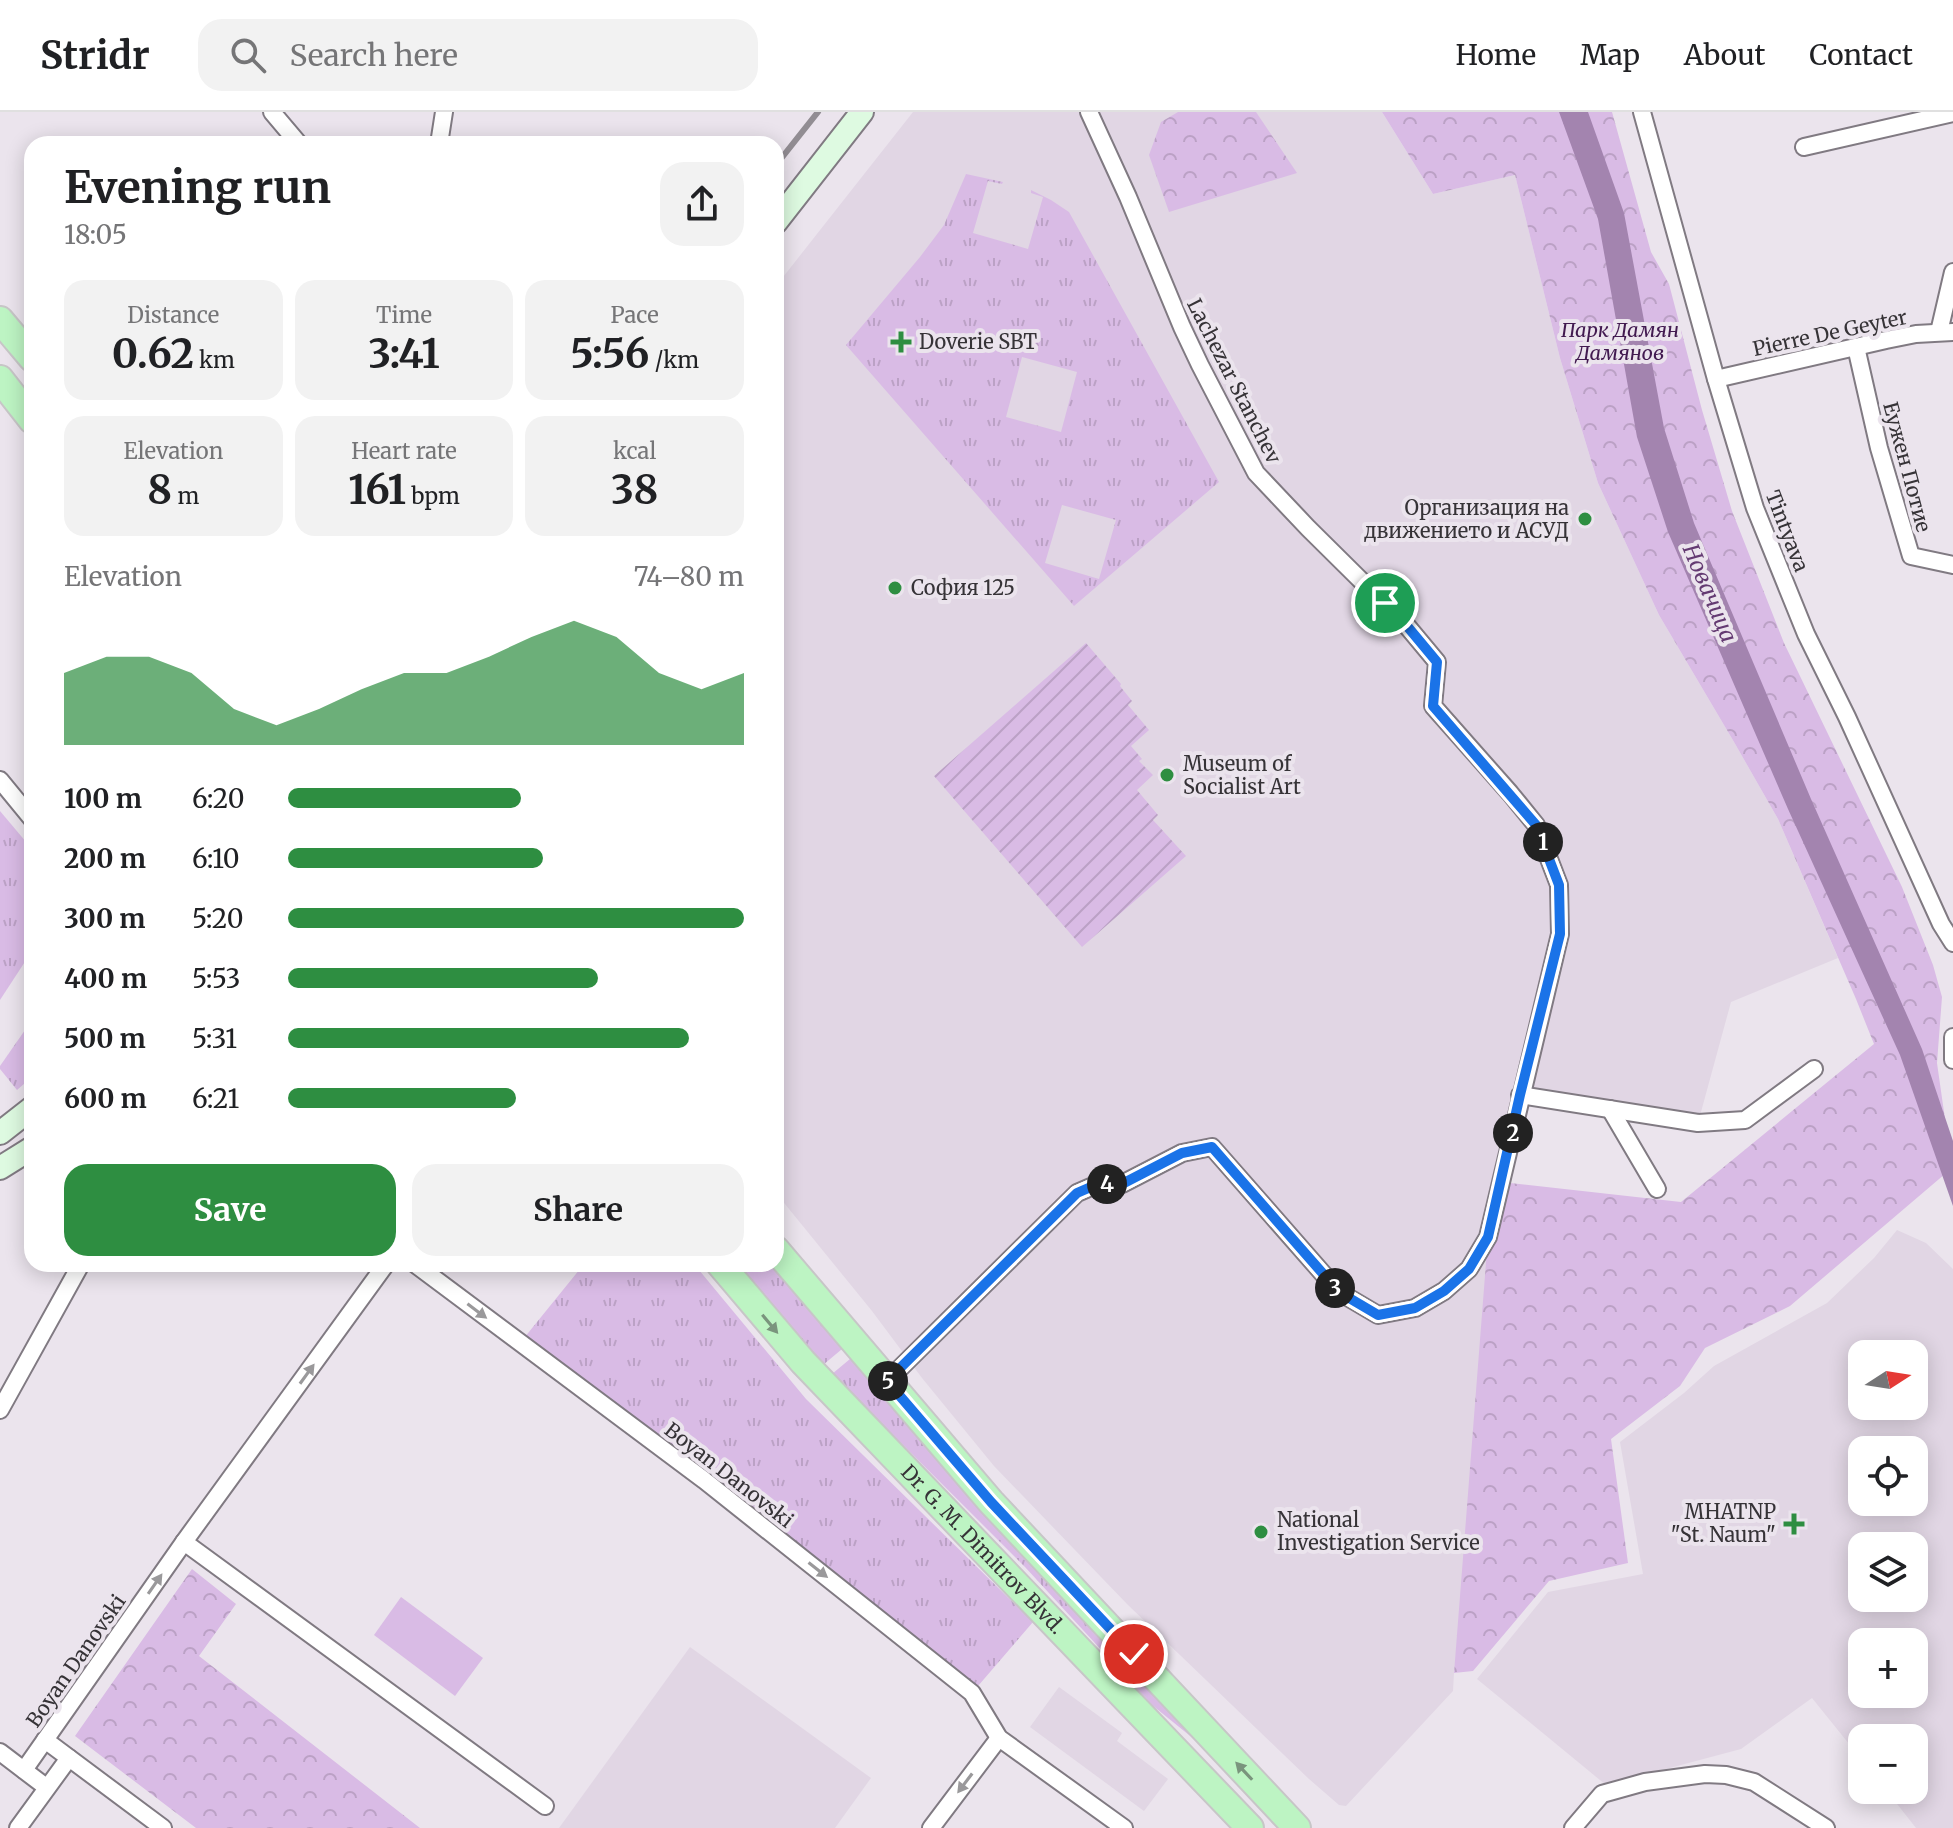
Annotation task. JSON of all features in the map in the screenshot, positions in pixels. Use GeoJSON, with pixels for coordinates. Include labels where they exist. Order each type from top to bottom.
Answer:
{"type":"FeatureCollection","features":[{"type":"Feature","properties":{"kind":"main road"},"geometry":{"type":"LineString","coordinates":[[784,212],[862,112]]}},
{"type":"Feature","properties":{"kind":"main road"},"geometry":{"type":"LineString","coordinates":[[0,320],[24,348]]}},
{"type":"Feature","properties":{"kind":"main road"},"geometry":{"type":"LineString","coordinates":[[0,379],[24,410]]}},
{"type":"Feature","properties":{"kind":"main road"},"geometry":{"type":"LineString","coordinates":[[0,1133],[24,1114]]}},
{"type":"Feature","properties":{"kind":"main road"},"geometry":{"type":"LineString","coordinates":[[0,1168],[24,1153]]}},
{"type":"Feature","properties":{"kind":"main road","name":"Dr. G. M. Dimitrov Blvd."},"geometry":{"type":"LineString","coordinates":[[784,1259],[991,1502],[1297,1828]]}},
{"type":"Feature","properties":{"kind":"main road","name":"Dr. G. M. Dimitrov Blvd."},"geometry":{"type":"LineString","coordinates":[[727,1272],[820,1381],[1250,1828]]}},
{"type":"Feature","properties":{"kind":"street"},"geometry":{"type":"LineString","coordinates":[[272,112],[292,136]]}},
{"type":"Feature","properties":{"kind":"street"},"geometry":{"type":"LineString","coordinates":[[440,136],[444,112]]}},
{"type":"Feature","properties":{"kind":"street","name":"Lachezar Stanchev"},"geometry":{"type":"LineString","coordinates":[[887,1381],[1077,1193],[1100,1183],[1122,1184],[1182,1153],[1212,1147],[1339,1292],[1378,1315],[1415,1308],[1444,1291],[1469,1269],[1488,1237],[1560,934],[1559,885],[1536,825],[1433,706],[1437,662],[1407,626],[1256,473],[1188,340],[1089,112]]}},
{"type":"Feature","properties":{"kind":"street","name":"Tintyava"},"geometry":{"type":"LineString","coordinates":[[1642,112],[1755,508],[1806,634],[1941,924],[1953,943]]}},
{"type":"Feature","properties":{"kind":"street"},"geometry":{"type":"LineString","coordinates":[[1804,147],[1953,113]]}},
{"type":"Feature","properties":{"kind":"street"},"geometry":{"type":"LineString","coordinates":[[1946,332],[1953,272]]}},
{"type":"Feature","properties":{"kind":"street","name":"Pierre De Geyter"},"geometry":{"type":"LineString","coordinates":[[1716,379],[1916,334],[1946,332]]}},
{"type":"Feature","properties":{"kind":"street","name":"Еужен Потие"},"geometry":{"type":"LineString","coordinates":[[1856,347],[1879,448],[1911,556],[1953,565]]}},
{"type":"Feature","properties":{"kind":"street"},"geometry":{"type":"LineString","coordinates":[[0,780],[24,809]]}},
{"type":"Feature","properties":{"kind":"street"},"geometry":{"type":"LineString","coordinates":[[1953,1037],[1953,1060]]}},
{"type":"Feature","properties":{"kind":"street"},"geometry":{"type":"LineString","coordinates":[[1520,1095],[1698,1123],[1745,1120],[1814,1069]]}},
{"type":"Feature","properties":{"kind":"street"},"geometry":{"type":"LineString","coordinates":[[1610,1109],[1657,1189]]}},
{"type":"Feature","properties":{"kind":"street"},"geometry":{"type":"LineString","coordinates":[[0,1410],[77,1272]]}},
{"type":"Feature","properties":{"kind":"street","name":"Boyan Danovski"},"geometry":{"type":"LineString","coordinates":[[24,1770],[184,1542],[380,1272]]}},
{"type":"Feature","properties":{"kind":"street","name":"Boyan Danovski"},"geometry":{"type":"LineString","coordinates":[[426,1272],[704,1480],[972,1693],[999,1738],[1124,1828]]}},
{"type":"Feature","properties":{"kind":"street"},"geometry":{"type":"LineString","coordinates":[[184,1542],[545,1806]]}},
{"type":"Feature","properties":{"kind":"street"},"geometry":{"type":"LineString","coordinates":[[931,1828],[999,1738]]}},
{"type":"Feature","properties":{"kind":"street"},"geometry":{"type":"LineString","coordinates":[[45,1740],[163,1828]]}},
{"type":"Feature","properties":{"kind":"street"},"geometry":{"type":"LineString","coordinates":[[0,1752],[46,1787]]}},
{"type":"Feature","properties":{"kind":"street"},"geometry":{"type":"LineString","coordinates":[[18,1828],[69,1758]]}},
{"type":"Feature","properties":{"kind":"street"},"geometry":{"type":"LineString","coordinates":[[1573,1828],[1602,1794],[1662,1778],[1705,1774],[1754,1782],[1826,1828]]}},
{"type":"Feature","properties":{"kind":"shaded area"},"geometry":{"type":"Polygon","coordinates":[[[913,112],[1382,112],[1433,194],[1515,175],[1560,358],[1598,483],[1659,615],[1778,819],[1838,958],[1731,1002],[1698,1123],[1520,1095],[1512,1138],[1453,1691],[1346,1806],[1339,1805],[1309,1779],[1128,1605],[994,1466],[784,1203],[784,276],[913,112]]]}},
{"type":"Feature","properties":{"kind":"shaded area","name":"MHATNP \"St. Naum\""},"geometry":{"type":"Polygon","coordinates":[[[1897,1230],[1926,1243],[1953,1269],[1953,1828],[1916,1828],[1897,1804],[1928,1804],[1928,1724],[1848,1724],[1848,1743],[1812,1698],[1741,1749],[1606,1785],[1477,1679],[1548,1592],[1643,1574],[1620,1442],[1714,1366],[1827,1303],[1874,1258],[1897,1230]]]}},
{"type":"Feature","properties":{"kind":"shaded area"},"geometry":{"type":"Polygon","coordinates":[[[690,1647],[871,1778],[835,1828],[559,1828],[690,1647]]]}},
{"type":"Feature","properties":{"kind":"shaded area"},"geometry":{"type":"Polygon","coordinates":[[[1059,1687],[1122,1733],[1117,1741],[1168,1779],[1144,1811],[1030,1727],[1059,1687]]]}},
{"type":"Feature","properties":{"kind":"green space"},"geometry":{"type":"Polygon","coordinates":[[[1178,112],[1256,112],[1297,173],[1169,212],[1149,155],[1161,122],[1178,112]]]}},
{"type":"Feature","properties":{"kind":"green space","name":"Парк Дамян Дамянов"},"geometry":{"type":"Polygon","coordinates":[[[1382,112],[1612,112],[1651,252],[1669,284],[1732,511],[1784,643],[1902,887],[1933,965],[1942,997],[1937,1063],[1952,1168],[1790,1306],[1705,1348],[1680,1386],[1611,1439],[1628,1563],[1549,1581],[1473,1671],[1454,1673],[1488,1237],[1501,1182],[1681,1202],[1874,1044],[1778,819],[1659,615],[1598,483],[1560,358],[1515,175],[1433,194],[1382,112]]]}},
{"type":"Feature","properties":{"kind":"green space"},"geometry":{"type":"Polygon","coordinates":[[[966,174],[1003,182],[988,181],[973,233],[1028,249],[1043,197],[1031,193],[1031,190],[1069,212],[1219,482],[1074,606],[846,345],[944,225],[966,174]],[[1022,357],[1006,417],[1061,432],[1077,372],[1022,357]],[[1062,505],[1045,563],[1099,579],[1116,520],[1062,505]]]}},
{"type":"Feature","properties":{"kind":"green space"},"geometry":{"type":"Polygon","coordinates":[[[1086,643],[1121,684],[1132,701],[1128,705],[1149,730],[1131,746],[1142,759],[1139,761],[1153,775],[1137,790],[1158,815],[1153,820],[1186,856],[1082,947],[934,776],[1086,643]]]}},
{"type":"Feature","properties":{"kind":"green space"},"geometry":{"type":"Polygon","coordinates":[[[0,811],[24,840],[24,963],[0,1000],[0,811]]]}},
{"type":"Feature","properties":{"kind":"green space"},"geometry":{"type":"Polygon","coordinates":[[[24,1032],[24,1084],[17,1090],[0,1066],[24,1032]]]}},
{"type":"Feature","properties":{"kind":"green space"},"geometry":{"type":"Polygon","coordinates":[[[578,1272],[701,1272],[806,1399],[1033,1622],[972,1693],[520,1343],[578,1272]]]}},
{"type":"Feature","properties":{"kind":"green space"},"geometry":{"type":"Polygon","coordinates":[[[740,1272],[783,1272],[848,1344],[823,1365],[740,1272]]]}},
{"type":"Feature","properties":{"kind":"green space"},"geometry":{"type":"Polygon","coordinates":[[[856,1354],[1205,1748],[1152,1705],[1025,1567],[832,1374],[856,1354]]]}},
{"type":"Feature","properties":{"kind":"green space"},"geometry":{"type":"Polygon","coordinates":[[[192,1569],[236,1604],[199,1656],[420,1828],[196,1828],[75,1736],[192,1569]]]}},
{"type":"Feature","properties":{"kind":"green space"},"geometry":{"type":"Polygon","coordinates":[[[401,1597],[483,1658],[455,1696],[374,1635],[401,1597]]]}},
{"type":"Feature","properties":{"kind":"water","name":"Новачица"},"geometry":{"type":"Polygon","coordinates":[[[1559,112],[1588,112],[1624,213],[1664,428],[1694,523],[1811,799],[1922,1049],[1953,1141],[1953,1206],[1900,1055],[1788,809],[1668,532],[1637,437],[1598,219],[1559,112]]]}},
{"type":"Feature","properties":{"kind":"railway"},"geometry":{"type":"LineString","coordinates":[[784,155],[818,112]]}},
{"type":"Feature","properties":{"kind":"place","name":"Doverie SBT"},"geometry":{"type":"Point","coordinates":[901,342]}},
{"type":"Feature","properties":{"kind":"place","name":"Организация на движението и АСУД"},"geometry":{"type":"Point","coordinates":[1585,519]}},
{"type":"Feature","properties":{"kind":"place","name":"София 125"},"geometry":{"type":"Point","coordinates":[895,588]}},
{"type":"Feature","properties":{"kind":"place","name":"Museum of Socialist Art"},"geometry":{"type":"Point","coordinates":[1167,775]}},
{"type":"Feature","properties":{"kind":"place","name":"MHATNP \"St. Naum\""},"geometry":{"type":"Point","coordinates":[1794,1524]}},
{"type":"Feature","properties":{"kind":"place","name":"National Investigation Service"},"geometry":{"type":"Point","coordinates":[1261,1532]}},
{"type":"Feature","properties":{"kind":"route"},"geometry":{"type":"LineString","coordinates":[[1134,1654],[991,1502],[887,1381],[1077,1193],[1100,1183],[1122,1184],[1182,1153],[1212,1147],[1339,1292],[1378,1315],[1415,1308],[1444,1291],[1469,1269],[1488,1237],[1560,934],[1559,885],[1536,825],[1433,706],[1437,662],[1385,603]]}}]}
